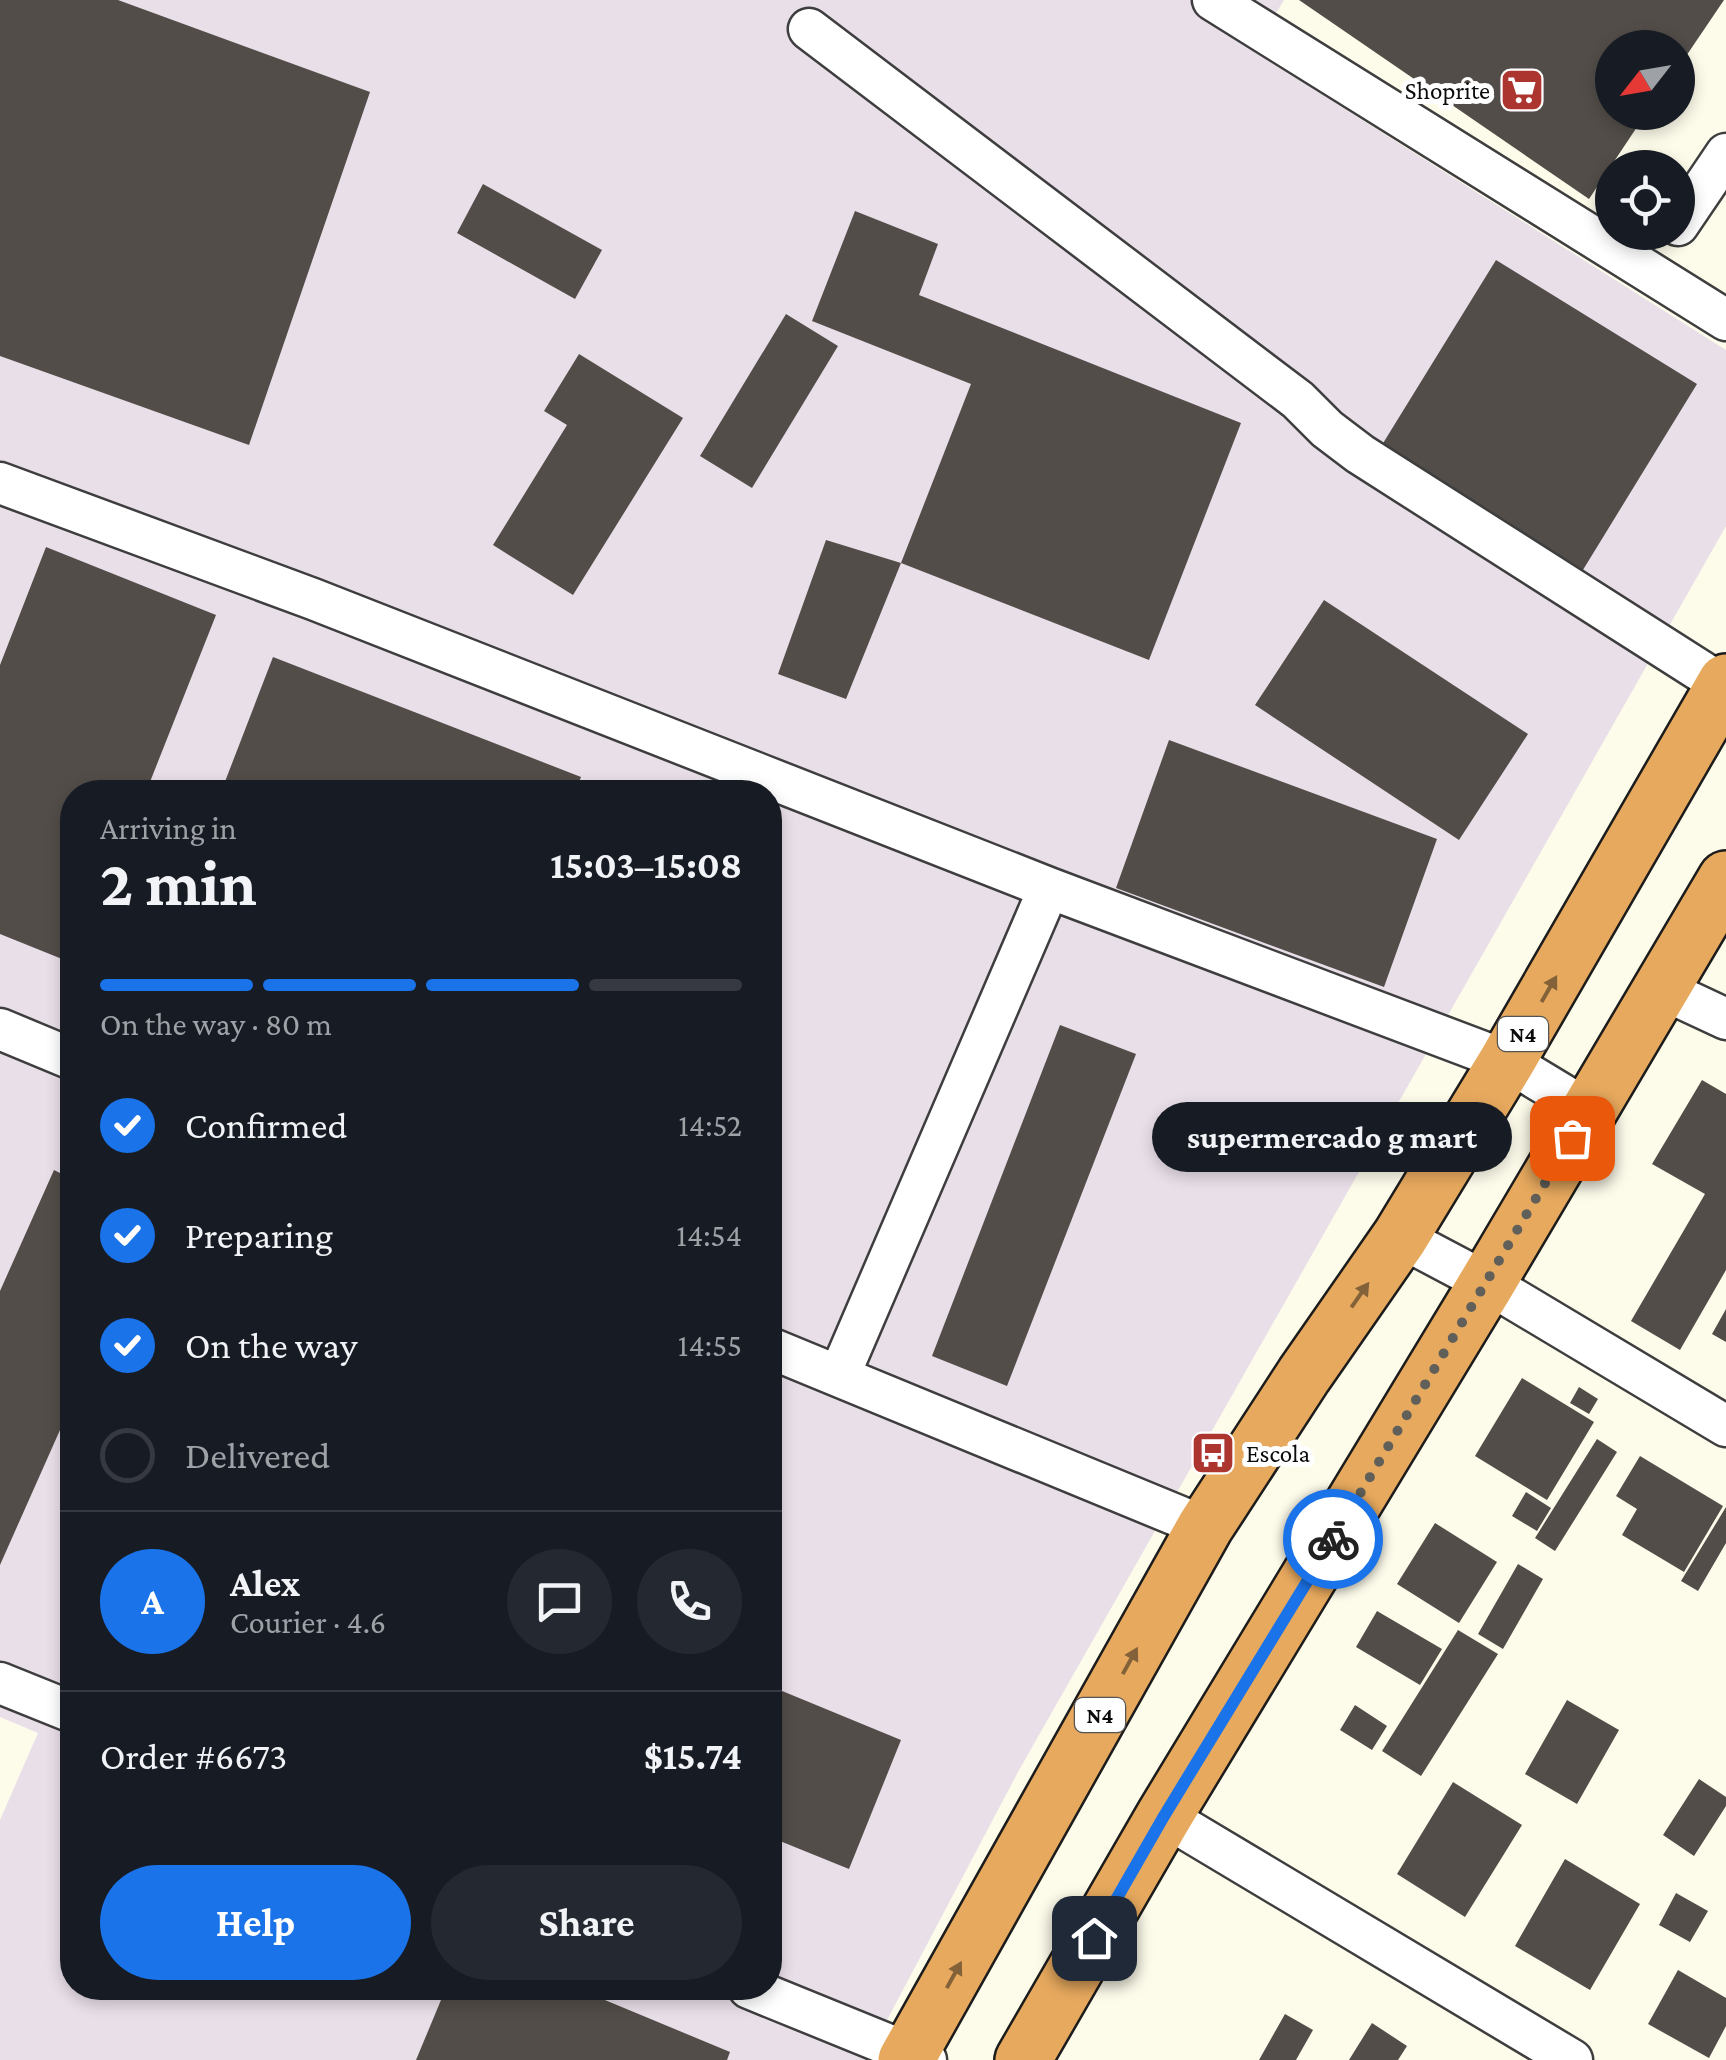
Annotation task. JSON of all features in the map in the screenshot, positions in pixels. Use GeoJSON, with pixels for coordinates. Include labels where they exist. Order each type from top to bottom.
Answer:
{"type":"FeatureCollection","features":[{"type":"Feature","properties":{"kind":"highway","name":"N4"},"geometry":{"type":"LineString","coordinates":[[914,2058],[1206,1527],[1400,1238],[1508,1060],[1725,684]]}},
{"type":"Feature","properties":{"kind":"highway"},"geometry":{"type":"LineString","coordinates":[[1023,2060],[1164,1816],[1487,1284],[1726,879]]}},
{"type":"Feature","properties":{"kind":"street"},"geometry":{"type":"LineString","coordinates":[[1213,0],[1726,320]]}},
{"type":"Feature","properties":{"kind":"street"},"geometry":{"type":"LineString","coordinates":[[809,29],[1298,400],[1360,454],[1725,684]]}},
{"type":"Feature","properties":{"kind":"street"},"geometry":{"type":"LineString","coordinates":[[1695,200],[1726,154]]}},
{"type":"Feature","properties":{"kind":"street"},"geometry":{"type":"LineString","coordinates":[[1647,271],[1661,250]]}},
{"type":"Feature","properties":{"kind":"street"},"geometry":{"type":"LineString","coordinates":[[0,482],[773,780]]}},
{"type":"Feature","properties":{"kind":"street"},"geometry":{"type":"LineString","coordinates":[[782,784],[1508,1060],[1588,1110]]}},
{"type":"Feature","properties":{"kind":"street"},"geometry":{"type":"LineString","coordinates":[[839,1376],[1049,888]]}},
{"type":"Feature","properties":{"kind":"street"},"geometry":{"type":"LineString","coordinates":[[1662,989],[1726,1020]]}},
{"type":"Feature","properties":{"kind":"street"},"geometry":{"type":"LineString","coordinates":[[0,1029],[60,1054]]}},
{"type":"Feature","properties":{"kind":"street"},"geometry":{"type":"LineString","coordinates":[[1400,1238],[1487,1284],[1726,1426]]}},
{"type":"Feature","properties":{"kind":"street"},"geometry":{"type":"LineString","coordinates":[[782,1353],[1206,1527]]}},
{"type":"Feature","properties":{"kind":"street"},"geometry":{"type":"LineString","coordinates":[[0,1683],[60,1707]]}},
{"type":"Feature","properties":{"kind":"street"},"geometry":{"type":"LineString","coordinates":[[1164,1816],[1572,2060]]}},
{"type":"Feature","properties":{"kind":"street"},"geometry":{"type":"LineString","coordinates":[[777,2000],[914,2058]]}},
{"type":"Feature","properties":{"kind":"shaded area"},"geometry":{"type":"Polygon","coordinates":[[[0,0],[1284,0],[1253,51],[1726,350],[1726,526],[1018,1772],[866,2060],[0,2060],[0,1820],[38,1733],[0,1717],[0,0]]]}},
{"type":"Feature","properties":{"kind":"building"},"geometry":{"type":"Polygon","coordinates":[[[0,0],[118,0],[370,92],[249,445],[0,356],[0,0]]]}},
{"type":"Feature","properties":{"kind":"building","name":"Shoprite"},"geometry":{"type":"Polygon","coordinates":[[[1299,0],[1724,0],[1695,43],[1695,30],[1595,30],[1595,130],[1635,130],[1622,150],[1595,150],[1595,190],[1589,199],[1299,0]]]}},
{"type":"Feature","properties":{"kind":"building"},"geometry":{"type":"Polygon","coordinates":[[[483,184],[602,250],[575,299],[457,233],[483,184]]]}},
{"type":"Feature","properties":{"kind":"building"},"geometry":{"type":"Polygon","coordinates":[[[855,211],[938,244],[919,295],[1241,423],[1149,660],[901,563],[971,384],[812,321],[855,211]]]}},
{"type":"Feature","properties":{"kind":"building"},"geometry":{"type":"Polygon","coordinates":[[[1496,260],[1697,384],[1578,578],[1377,453],[1496,260]]]}},
{"type":"Feature","properties":{"kind":"building"},"geometry":{"type":"Polygon","coordinates":[[[786,314],[838,346],[752,488],[700,456],[786,314]]]}},
{"type":"Feature","properties":{"kind":"building"},"geometry":{"type":"Polygon","coordinates":[[[579,354],[683,418],[573,595],[493,545],[567,425],[544,411],[579,354]]]}},
{"type":"Feature","properties":{"kind":"building"},"geometry":{"type":"Polygon","coordinates":[[[826,540],[901,563],[846,699],[778,674],[826,540]]]}},
{"type":"Feature","properties":{"kind":"building"},"geometry":{"type":"Polygon","coordinates":[[[46,547],[216,615],[151,780],[60,780],[60,958],[0,934],[0,665],[46,547]]]}},
{"type":"Feature","properties":{"kind":"building"},"geometry":{"type":"Polygon","coordinates":[[[1324,600],[1528,734],[1459,840],[1255,705],[1324,600]]]}},
{"type":"Feature","properties":{"kind":"building"},"geometry":{"type":"Polygon","coordinates":[[[273,657],[581,777],[580,780],[226,780],[273,657]]]}},
{"type":"Feature","properties":{"kind":"building"},"geometry":{"type":"Polygon","coordinates":[[[1169,740],[1437,839],[1384,987],[1116,888],[1169,740]]]}},
{"type":"Feature","properties":{"kind":"building"},"geometry":{"type":"Polygon","coordinates":[[[1060,1025],[1136,1054],[1007,1386],[932,1356],[1060,1025]]]}},
{"type":"Feature","properties":{"kind":"building"},"geometry":{"type":"Polygon","coordinates":[[[1702,1080],[1726,1094],[1726,1270],[1680,1350],[1631,1321],[1705,1194],[1652,1164],[1702,1080]]]}},
{"type":"Feature","properties":{"kind":"building"},"geometry":{"type":"Polygon","coordinates":[[[54,1170],[60,1173],[60,1430],[0,1565],[0,1291],[54,1170]]]}},
{"type":"Feature","properties":{"kind":"building"},"geometry":{"type":"Polygon","coordinates":[[[1726,1309],[1726,1342],[1712,1334],[1726,1309]]]}},
{"type":"Feature","properties":{"kind":"building"},"geometry":{"type":"Polygon","coordinates":[[[1522,1378],[1594,1422],[1547,1500],[1475,1456],[1522,1378]]]}},
{"type":"Feature","properties":{"kind":"building"},"geometry":{"type":"Polygon","coordinates":[[[1579,1387],[1598,1399],[1589,1414],[1570,1403],[1579,1387]]]}},
{"type":"Feature","properties":{"kind":"building"},"geometry":{"type":"Polygon","coordinates":[[[1597,1439],[1617,1452],[1555,1551],[1535,1538],[1597,1439]]]}},
{"type":"Feature","properties":{"kind":"building"},"geometry":{"type":"Polygon","coordinates":[[[1640,1456],[1723,1506],[1684,1572],[1622,1535],[1637,1509],[1616,1496],[1640,1456]]]}},
{"type":"Feature","properties":{"kind":"building"},"geometry":{"type":"Polygon","coordinates":[[[1526,1492],[1551,1508],[1537,1531],[1512,1516],[1526,1492]]]}},
{"type":"Feature","properties":{"kind":"building"},"geometry":{"type":"Polygon","coordinates":[[[1726,1507],[1726,1543],[1698,1591],[1681,1581],[1726,1507]]]}},
{"type":"Feature","properties":{"kind":"building"},"geometry":{"type":"Polygon","coordinates":[[[1435,1523],[1497,1562],[1459,1623],[1397,1584],[1435,1523]]]}},
{"type":"Feature","properties":{"kind":"building"},"geometry":{"type":"Polygon","coordinates":[[[1518,1564],[1543,1579],[1503,1649],[1478,1634],[1518,1564]]]}},
{"type":"Feature","properties":{"kind":"building"},"geometry":{"type":"Polygon","coordinates":[[[1377,1611],[1442,1649],[1420,1685],[1356,1647],[1377,1611]]]}},
{"type":"Feature","properties":{"kind":"building"},"geometry":{"type":"Polygon","coordinates":[[[1458,1630],[1498,1654],[1421,1776],[1382,1751],[1458,1630]]]}},
{"type":"Feature","properties":{"kind":"building"},"geometry":{"type":"Polygon","coordinates":[[[782,1691],[901,1740],[849,1869],[782,1842],[782,1691]]]}},
{"type":"Feature","properties":{"kind":"building"},"geometry":{"type":"Polygon","coordinates":[[[1567,1700],[1619,1730],[1577,1804],[1525,1774],[1567,1700]]]}},
{"type":"Feature","properties":{"kind":"building"},"geometry":{"type":"Polygon","coordinates":[[[1355,1705],[1387,1726],[1372,1750],[1340,1730],[1355,1705]]]}},
{"type":"Feature","properties":{"kind":"building"},"geometry":{"type":"Polygon","coordinates":[[[1699,1779],[1726,1797],[1726,1806],[1694,1856],[1663,1835],[1699,1779]]]}},
{"type":"Feature","properties":{"kind":"building"},"geometry":{"type":"Polygon","coordinates":[[[1453,1782],[1522,1825],[1465,1917],[1397,1874],[1453,1782]]]}},
{"type":"Feature","properties":{"kind":"building"},"geometry":{"type":"Polygon","coordinates":[[[1565,1859],[1640,1904],[1590,1990],[1515,1946],[1565,1859]]]}},
{"type":"Feature","properties":{"kind":"building"},"geometry":{"type":"Polygon","coordinates":[[[1676,1893],[1708,1911],[1690,1942],[1659,1925],[1676,1893]]]}},
{"type":"Feature","properties":{"kind":"building"},"geometry":{"type":"Polygon","coordinates":[[[1678,1970],[1726,1998],[1726,2026],[1709,2058],[1648,2024],[1678,1970]]]}},
{"type":"Feature","properties":{"kind":"building"},"geometry":{"type":"Polygon","coordinates":[[[441,2000],[605,2000],[730,2052],[727,2060],[416,2060],[441,2000]]]}},
{"type":"Feature","properties":{"kind":"building"},"geometry":{"type":"Polygon","coordinates":[[[1285,2014],[1313,2030],[1296,2060],[1259,2060],[1285,2014]]]}},
{"type":"Feature","properties":{"kind":"building"},"geometry":{"type":"Polygon","coordinates":[[[1372,2023],[1407,2046],[1398,2060],[1349,2060],[1372,2023]]]}},
{"type":"Feature","properties":{"kind":"way so far"},"geometry":{"type":"LineString","coordinates":[[1333,1539],[1572,1138]]}},
{"type":"Feature","properties":{"kind":"place","name":"Shoprite"},"geometry":{"type":"Point","coordinates":[1522,90]}},
{"type":"Feature","properties":{"kind":"place","name":"supermercado g mart"},"geometry":{"type":"Point","coordinates":[1572,1138]}},
{"type":"Feature","properties":{"kind":"place","name":"Escola"},"geometry":{"type":"Point","coordinates":[1213,1453]}},
{"type":"Feature","properties":{"kind":"route"},"geometry":{"type":"LineString","coordinates":[[1094,1938],[1333,1539]]}}]}
